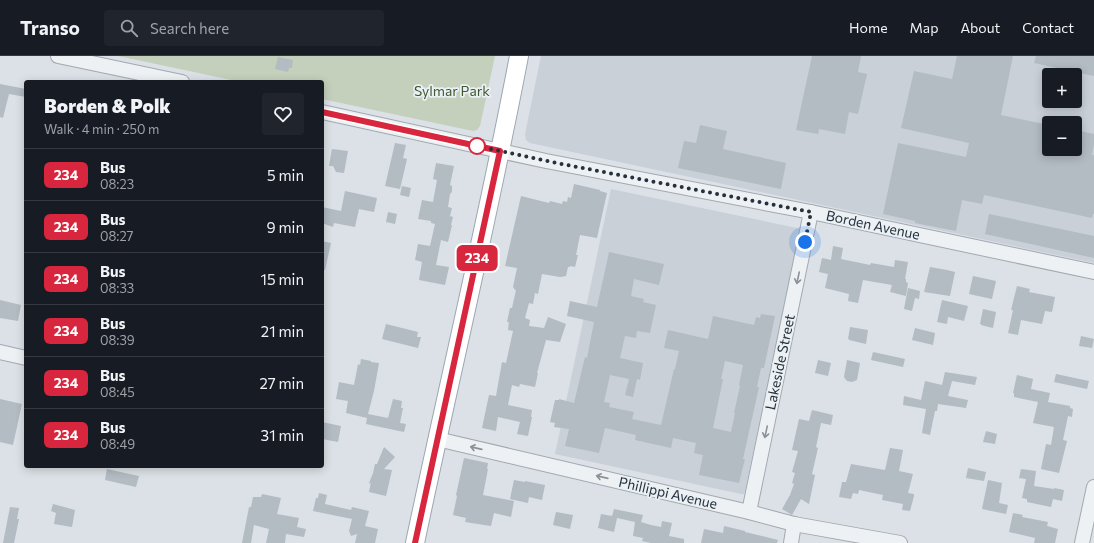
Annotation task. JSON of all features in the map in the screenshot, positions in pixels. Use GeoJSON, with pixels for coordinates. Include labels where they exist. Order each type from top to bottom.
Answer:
{"type":"FeatureCollection","features":[{"type":"Feature","properties":{"kind":"main road"},"geometry":{"type":"LineString","coordinates":[[415,543],[492,194],[519,56]]}},
{"type":"Feature","properties":{"kind":"street"},"geometry":{"type":"LineString","coordinates":[[58,56],[172,80]]}},
{"type":"Feature","properties":{"kind":"street","name":"Borden Avenue"},"geometry":{"type":"LineString","coordinates":[[324,112],[562,164],[811,212],[1094,272]]}},
{"type":"Feature","properties":{"kind":"street","name":"Lakeside Street"},"geometry":{"type":"LineString","coordinates":[[749,512],[811,212]]}},
{"type":"Feature","properties":{"kind":"street"},"geometry":{"type":"LineString","coordinates":[[0,352],[24,358]]}},
{"type":"Feature","properties":{"kind":"street","name":"Phillippi Avenue"},"geometry":{"type":"LineString","coordinates":[[437,439],[749,512],[794,524],[900,543]]}},
{"type":"Feature","properties":{"kind":"street"},"geometry":{"type":"LineString","coordinates":[[1082,543],[1094,488]]}},
{"type":"Feature","properties":{"kind":"street"},"geometry":{"type":"LineString","coordinates":[[791,543],[794,524]]}},
{"type":"Feature","properties":{"kind":"shaded area"},"geometry":{"type":"Polygon","coordinates":[[[541,56],[1094,56],[1094,263],[530,143],[526,140],[525,134],[541,56]]]}},
{"type":"Feature","properties":{"kind":"shaded area"},"geometry":{"type":"Polygon","coordinates":[[[611,189],[797,228],[800,230],[744,494],[555,454],[611,189]]]}},
{"type":"Feature","properties":{"kind":"green space","name":"Sylmar Park"},"geometry":{"type":"Polygon","coordinates":[[[118,56],[495,56],[480,126],[477,130],[473,131],[324,99],[324,80],[232,80],[118,56]]]}},
{"type":"Feature","properties":{"kind":"building"},"geometry":{"type":"Polygon","coordinates":[[[812,56],[861,56],[858,72],[867,74],[858,114],[849,112],[845,134],[819,129],[818,134],[796,130],[812,56]]]}},
{"type":"Feature","properties":{"kind":"building"},"geometry":{"type":"Polygon","coordinates":[[[957,56],[1013,56],[1001,115],[1042,124],[1042,156],[1082,156],[1082,131],[1094,134],[1092,155],[1094,155],[1094,214],[1092,218],[984,195],[982,204],[962,200],[956,231],[915,223],[915,221],[883,214],[898,143],[966,157],[969,143],[901,128],[914,71],[952,79],[957,56]]]}},
{"type":"Feature","properties":{"kind":"building"},"geometry":{"type":"Polygon","coordinates":[[[1036,56],[1094,56],[1094,76],[1082,73],[1082,68],[1057,68],[1034,63],[1036,56]]]}},
{"type":"Feature","properties":{"kind":"building"},"geometry":{"type":"Polygon","coordinates":[[[278,57],[293,60],[292,68],[289,68],[288,72],[275,69],[278,57]]]}},
{"type":"Feature","properties":{"kind":"building"},"geometry":{"type":"Polygon","coordinates":[[[0,84],[24,89],[24,97],[9,94],[3,118],[0,117],[0,84]]]}},
{"type":"Feature","properties":{"kind":"building"},"geometry":{"type":"Polygon","coordinates":[[[700,125],[727,131],[723,149],[786,163],[781,189],[678,168],[684,141],[696,143],[700,125]]]}},
{"type":"Feature","properties":{"kind":"building"},"geometry":{"type":"Polygon","coordinates":[[[395,143],[406,145],[403,158],[407,159],[400,189],[385,186],[395,143]]]}},
{"type":"Feature","properties":{"kind":"building"},"geometry":{"type":"Polygon","coordinates":[[[332,149],[348,151],[344,173],[336,172],[333,166],[329,166],[332,149]]]}},
{"type":"Feature","properties":{"kind":"building"},"geometry":{"type":"Polygon","coordinates":[[[436,163],[454,166],[450,185],[452,186],[452,192],[450,194],[448,207],[452,208],[450,216],[453,217],[452,225],[448,242],[441,240],[436,265],[449,267],[445,285],[419,280],[422,262],[415,260],[418,244],[430,246],[435,224],[431,223],[431,221],[418,219],[422,200],[433,202],[437,180],[433,179],[436,163]]]}},
{"type":"Feature","properties":{"kind":"building"},"geometry":{"type":"Polygon","coordinates":[[[574,184],[607,193],[597,238],[580,235],[575,267],[568,267],[566,276],[560,277],[542,274],[538,294],[535,293],[533,304],[529,303],[525,318],[530,320],[529,326],[544,328],[548,317],[566,324],[560,342],[546,340],[537,373],[535,387],[520,384],[519,387],[512,385],[508,405],[532,410],[528,436],[517,434],[520,422],[498,417],[496,431],[482,428],[489,395],[496,396],[502,362],[506,363],[513,331],[508,330],[509,322],[507,322],[516,290],[513,287],[517,268],[505,266],[521,196],[549,203],[550,201],[562,204],[563,201],[567,202],[568,197],[571,198],[574,184]]]}},
{"type":"Feature","properties":{"kind":"building"},"geometry":{"type":"Polygon","coordinates":[[[402,186],[411,188],[409,197],[400,195],[402,186]]]}},
{"type":"Feature","properties":{"kind":"building"},"geometry":{"type":"Polygon","coordinates":[[[345,191],[377,198],[374,212],[359,209],[355,227],[334,223],[333,227],[324,224],[324,207],[341,211],[345,191]]]}},
{"type":"Feature","properties":{"kind":"building"},"geometry":{"type":"Polygon","coordinates":[[[388,212],[397,214],[395,224],[386,222],[388,212]]]}},
{"type":"Feature","properties":{"kind":"building"},"geometry":{"type":"Polygon","coordinates":[[[989,214],[1094,236],[1094,258],[985,234],[989,214]]]}},
{"type":"Feature","properties":{"kind":"building"},"geometry":{"type":"Polygon","coordinates":[[[324,241],[331,243],[324,270],[324,241]]]}},
{"type":"Feature","properties":{"kind":"building"},"geometry":{"type":"Polygon","coordinates":[[[833,246],[843,248],[841,259],[870,265],[871,263],[894,267],[895,260],[908,262],[905,279],[908,283],[906,296],[890,292],[892,285],[863,280],[858,303],[848,301],[849,294],[825,288],[828,274],[819,272],[822,258],[831,260],[833,246]]]}},
{"type":"Feature","properties":{"kind":"building"},"geometry":{"type":"Polygon","coordinates":[[[609,252],[664,264],[659,285],[634,279],[631,296],[644,299],[643,302],[656,305],[650,333],[637,331],[636,338],[625,336],[620,358],[643,363],[640,380],[637,379],[633,397],[625,395],[629,379],[610,375],[604,402],[610,403],[609,407],[634,412],[632,419],[661,425],[679,351],[664,348],[668,330],[708,339],[713,316],[754,325],[756,317],[760,318],[761,314],[775,316],[764,368],[761,368],[757,387],[759,387],[739,483],[699,475],[703,455],[694,453],[696,443],[673,438],[671,448],[635,440],[636,435],[605,428],[599,453],[565,446],[569,429],[554,427],[555,423],[550,422],[555,400],[559,399],[574,403],[585,357],[587,358],[594,322],[567,316],[570,301],[597,307],[609,252]],[[725,361],[721,379],[723,379],[713,428],[731,432],[743,365],[725,361]]]}},
{"type":"Feature","properties":{"kind":"building"},"geometry":{"type":"Polygon","coordinates":[[[930,267],[955,272],[950,296],[924,292],[930,267]]]}},
{"type":"Feature","properties":{"kind":"building"},"geometry":{"type":"Polygon","coordinates":[[[973,276],[996,281],[992,299],[969,294],[973,276]]]}},
{"type":"Feature","properties":{"kind":"building"},"geometry":{"type":"Polygon","coordinates":[[[1017,286],[1030,289],[1029,292],[1055,297],[1052,312],[1045,311],[1042,324],[1021,320],[1018,335],[1008,333],[1013,310],[1011,310],[1017,286]]]}},
{"type":"Feature","properties":{"kind":"building"},"geometry":{"type":"Polygon","coordinates":[[[908,288],[920,291],[919,299],[915,298],[912,311],[904,309],[908,288]]]}},
{"type":"Feature","properties":{"kind":"building"},"geometry":{"type":"Polygon","coordinates":[[[0,300],[21,305],[18,321],[0,318],[0,300]]]}},
{"type":"Feature","properties":{"kind":"building"},"geometry":{"type":"Polygon","coordinates":[[[942,300],[968,306],[964,321],[948,317],[947,324],[937,322],[942,300]]]}},
{"type":"Feature","properties":{"kind":"building"},"geometry":{"type":"Polygon","coordinates":[[[983,309],[996,312],[993,328],[980,324],[983,309]]]}},
{"type":"Feature","properties":{"kind":"building"},"geometry":{"type":"Polygon","coordinates":[[[386,324],[418,332],[417,337],[421,337],[418,348],[382,339],[386,324]]]}},
{"type":"Feature","properties":{"kind":"building"},"geometry":{"type":"Polygon","coordinates":[[[850,327],[868,330],[866,344],[848,339],[850,327]]]}},
{"type":"Feature","properties":{"kind":"building"},"geometry":{"type":"Polygon","coordinates":[[[915,328],[935,333],[933,345],[912,340],[915,328]]]}},
{"type":"Feature","properties":{"kind":"building"},"geometry":{"type":"Polygon","coordinates":[[[1081,336],[1094,339],[1092,348],[1079,346],[1081,336]]]}},
{"type":"Feature","properties":{"kind":"building"},"geometry":{"type":"Polygon","coordinates":[[[873,352],[905,359],[903,367],[871,360],[873,352]]]}},
{"type":"Feature","properties":{"kind":"building"},"geometry":{"type":"Polygon","coordinates":[[[361,359],[379,363],[368,414],[388,418],[393,399],[402,401],[401,408],[403,408],[400,423],[406,424],[404,432],[366,424],[367,418],[346,413],[348,401],[336,399],[339,382],[354,385],[358,364],[360,365],[361,359]]]}},
{"type":"Feature","properties":{"kind":"building"},"geometry":{"type":"Polygon","coordinates":[[[818,360],[831,363],[828,376],[815,373],[818,360]]]}},
{"type":"Feature","properties":{"kind":"building"},"geometry":{"type":"Polygon","coordinates":[[[847,360],[860,363],[857,380],[852,382],[847,381],[844,377],[847,360]]]}},
{"type":"Feature","properties":{"kind":"building"},"geometry":{"type":"Polygon","coordinates":[[[945,372],[977,377],[975,385],[952,381],[948,396],[968,400],[966,408],[938,404],[930,435],[922,433],[926,409],[903,405],[904,396],[921,400],[925,381],[942,385],[945,372]]]}},
{"type":"Feature","properties":{"kind":"building"},"geometry":{"type":"Polygon","coordinates":[[[1056,374],[1089,381],[1087,389],[1054,382],[1056,374]]]}},
{"type":"Feature","properties":{"kind":"building"},"geometry":{"type":"Polygon","coordinates":[[[1017,375],[1033,379],[1031,389],[1050,393],[1048,402],[1070,406],[1070,408],[1073,409],[1072,417],[1068,416],[1063,440],[1067,441],[1059,473],[1041,469],[1046,444],[1051,445],[1054,427],[1033,423],[1038,402],[1014,397],[1013,393],[1017,375]]]}},
{"type":"Feature","properties":{"kind":"building"},"geometry":{"type":"Polygon","coordinates":[[[0,399],[22,404],[13,445],[0,442],[0,399]]]}},
{"type":"Feature","properties":{"kind":"building"},"geometry":{"type":"Polygon","coordinates":[[[812,410],[833,415],[831,425],[821,423],[816,447],[818,448],[812,474],[815,475],[809,504],[801,499],[792,515],[782,509],[794,484],[792,483],[795,473],[792,472],[798,451],[792,450],[799,419],[809,421],[812,410]]]}},
{"type":"Feature","properties":{"kind":"building"},"geometry":{"type":"Polygon","coordinates":[[[324,422],[341,426],[338,442],[324,439],[324,422]]]}},
{"type":"Feature","properties":{"kind":"building"},"geometry":{"type":"Polygon","coordinates":[[[986,431],[997,434],[995,444],[983,442],[986,431]]]}},
{"type":"Feature","properties":{"kind":"building"},"geometry":{"type":"Polygon","coordinates":[[[384,447],[395,457],[384,469],[392,470],[386,496],[369,492],[371,482],[370,484],[369,483],[375,464],[377,464],[384,447]]]}},
{"type":"Feature","properties":{"kind":"building"},"geometry":{"type":"Polygon","coordinates":[[[890,448],[903,450],[899,471],[913,474],[908,493],[914,494],[910,511],[902,510],[903,504],[882,500],[883,495],[859,490],[858,494],[853,493],[851,499],[839,497],[842,482],[846,482],[851,464],[885,470],[890,448]]]}},
{"type":"Feature","properties":{"kind":"building"},"geometry":{"type":"Polygon","coordinates":[[[464,458],[488,463],[483,495],[514,501],[511,517],[494,513],[491,526],[465,522],[466,518],[453,515],[464,458]]]}},
{"type":"Feature","properties":{"kind":"building"},"geometry":{"type":"Polygon","coordinates":[[[968,468],[986,472],[984,481],[966,478],[968,468]]]}},
{"type":"Feature","properties":{"kind":"building"},"geometry":{"type":"Polygon","coordinates":[[[107,469],[139,476],[136,487],[105,480],[107,469]]]}},
{"type":"Feature","properties":{"kind":"building"},"geometry":{"type":"Polygon","coordinates":[[[1021,469],[1036,471],[1034,486],[1064,490],[1062,501],[1053,499],[1051,507],[1027,502],[1027,499],[1022,498],[1026,479],[1019,478],[1021,469]]]}},
{"type":"Feature","properties":{"kind":"building"},"geometry":{"type":"Polygon","coordinates":[[[514,480],[545,485],[542,500],[529,497],[528,503],[510,499],[514,480]]]}},
{"type":"Feature","properties":{"kind":"building"},"geometry":{"type":"Polygon","coordinates":[[[988,480],[1002,483],[999,503],[1008,505],[1006,514],[982,509],[988,480]]]}},
{"type":"Feature","properties":{"kind":"building"},"geometry":{"type":"Polygon","coordinates":[[[319,493],[327,495],[325,504],[351,510],[352,507],[369,511],[365,526],[378,529],[375,543],[355,543],[357,534],[351,536],[349,531],[352,519],[313,511],[316,498],[318,498],[319,493]]]}},
{"type":"Feature","properties":{"kind":"building"},"geometry":{"type":"Polygon","coordinates":[[[262,494],[281,498],[277,514],[299,518],[297,527],[306,529],[304,537],[286,534],[285,543],[266,543],[269,529],[254,525],[251,543],[242,543],[249,507],[251,507],[253,497],[261,497],[262,494]]]}},
{"type":"Feature","properties":{"kind":"building"},"geometry":{"type":"Polygon","coordinates":[[[53,504],[75,510],[72,527],[54,524],[56,513],[51,511],[53,504]]]}},
{"type":"Feature","properties":{"kind":"building"},"geometry":{"type":"Polygon","coordinates":[[[10,507],[19,508],[17,519],[19,519],[14,543],[3,543],[10,507]]]}},
{"type":"Feature","properties":{"kind":"building"},"geometry":{"type":"Polygon","coordinates":[[[614,509],[643,515],[641,522],[651,525],[661,527],[662,521],[672,523],[669,536],[684,539],[684,543],[651,543],[642,541],[643,538],[633,536],[635,522],[617,518],[614,532],[598,528],[601,514],[612,516],[614,509]]]}},
{"type":"Feature","properties":{"kind":"building"},"geometry":{"type":"Polygon","coordinates":[[[556,512],[573,515],[570,529],[553,525],[556,512]]]}},
{"type":"Feature","properties":{"kind":"building"},"geometry":{"type":"Polygon","coordinates":[[[1013,513],[1023,515],[1022,517],[1048,522],[1047,526],[1058,529],[1055,543],[1034,543],[1035,538],[1009,532],[1013,513]]]}},
{"type":"Feature","properties":{"kind":"building"},"geometry":{"type":"Polygon","coordinates":[[[724,526],[778,540],[777,543],[701,543],[704,529],[723,533],[724,526]]]}},
{"type":"Feature","properties":{"kind":"bus line","name":"234"},"geometry":{"type":"LineString","coordinates":[[324,112],[500,151],[492,194],[456,350],[415,543]]}},
{"type":"Feature","properties":{"kind":"route"},"geometry":{"type":"LineString","coordinates":[[477,146],[811,212],[805,242]]}}]}
